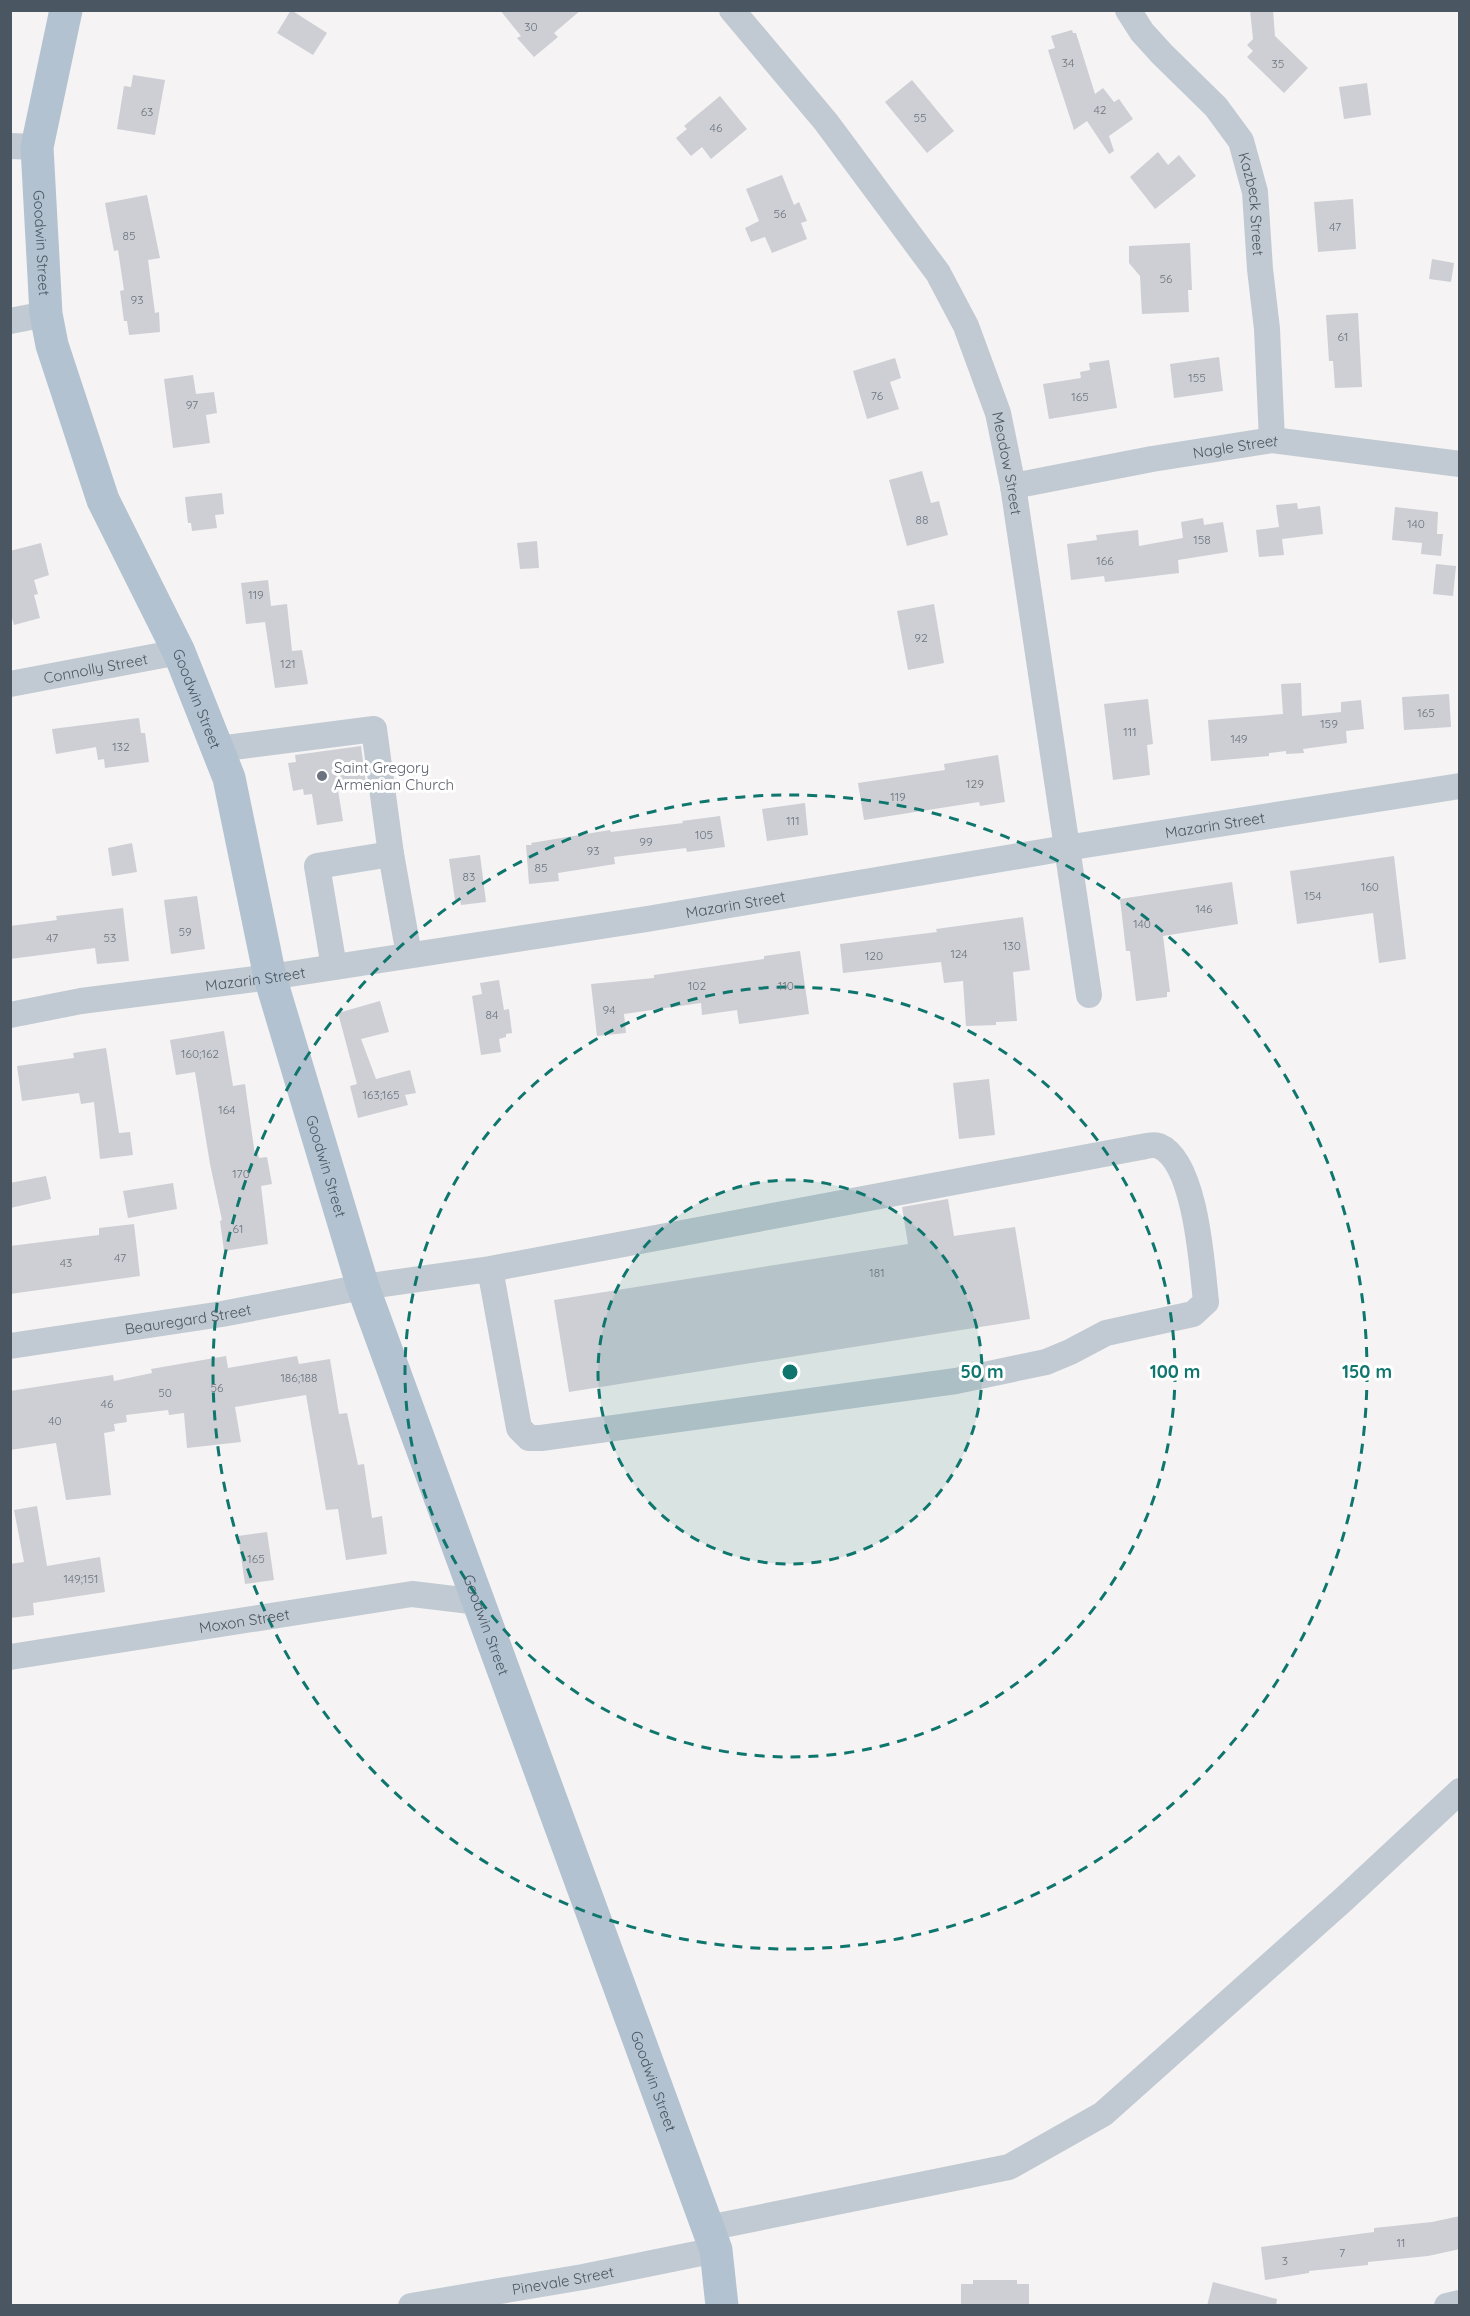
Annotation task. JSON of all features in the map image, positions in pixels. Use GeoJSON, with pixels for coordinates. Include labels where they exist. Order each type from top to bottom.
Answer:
{"type":"FeatureCollection","features":[{"type":"Feature","properties":{"kind":"main road","name":"Goodwin Street"},"geometry":{"type":"LineString","coordinates":[[66,10],[24,146],[52,345],[103,500],[179,652],[229,778],[270,977],[363,1287],[712,2239],[722,2306]]}},
{"type":"Feature","properties":{"kind":"street","name":"Meadow Street"},"geometry":{"type":"LineString","coordinates":[[732,10],[826,122],[938,273],[966,326],[998,413],[1013,486],[1089,995]]}},
{"type":"Feature","properties":{"kind":"street","name":"Kazbeck Street"},"geometry":{"type":"LineString","coordinates":[[1128,10],[1142,32],[1216,107],[1240,141],[1255,192],[1267,329],[1272,440]]}},
{"type":"Feature","properties":{"kind":"street"},"geometry":{"type":"LineString","coordinates":[[10,321],[46,314]]}},
{"type":"Feature","properties":{"kind":"street","name":"Nagle Street"},"geometry":{"type":"LineString","coordinates":[[1013,486],[1152,459],[1272,440],[1460,464]]}},
{"type":"Feature","properties":{"kind":"street","name":"Connolly Street"},"geometry":{"type":"LineString","coordinates":[[10,684],[179,652]]}},
{"type":"Feature","properties":{"kind":"street"},"geometry":{"type":"LineString","coordinates":[[218,749],[374,729],[391,854],[409,955]]}},
{"type":"Feature","properties":{"kind":"street","name":"Mazarin Street"},"geometry":{"type":"LineString","coordinates":[[10,1015],[123,995],[270,977],[844,887],[1066,848],[1460,786]]}},
{"type":"Feature","properties":{"kind":"street"},"geometry":{"type":"LineString","coordinates":[[334,967],[317,866],[391,854]]}},
{"type":"Feature","properties":{"kind":"street","name":"Beauregard Street"},"geometry":{"type":"LineString","coordinates":[[10,1346],[222,1314],[363,1287],[490,1269],[1158,1145],[1173,1156],[1188,1188],[1197,1225],[1206,1302],[1193,1314],[1106,1333],[1046,1362],[956,1381],[528,1438],[519,1428],[490,1269]]}},
{"type":"Feature","properties":{"kind":"street","name":"Moxon Street"},"geometry":{"type":"LineString","coordinates":[[10,1657],[412,1594],[479,1602]]}},
{"type":"Feature","properties":{"kind":"street","name":"Pinevale Street"},"geometry":{"type":"LineString","coordinates":[[411,2306],[583,2277],[712,2239],[1009,2167],[1103,2114],[1344,1899],[1460,1791]]}},
{"type":"Feature","properties":{"kind":"street"},"geometry":{"type":"LineString","coordinates":[[1447,2306],[1460,2303]]}},
{"type":"Feature","properties":{"kind":"building"},"geometry":{"type":"Polygon","coordinates":[[[291,10],[327,33],[313,55],[277,33],[291,10]]]}},
{"type":"Feature","properties":{"kind":"building"},"geometry":{"type":"Polygon","coordinates":[[[500,10],[581,10],[554,33],[558,37],[534,57],[517,38],[521,36],[500,10]]]}},
{"type":"Feature","properties":{"kind":"building"},"geometry":{"type":"Polygon","coordinates":[[[1250,10],[1273,10],[1275,36],[1308,68],[1284,93],[1247,57],[1253,51],[1247,45],[1253,39],[1250,10]]]}},
{"type":"Feature","properties":{"kind":"building"},"geometry":{"type":"Polygon","coordinates":[[[1072,30],[1076,33],[1095,94],[1103,88],[1114,102],[1119,99],[1133,119],[1109,136],[1114,151],[1109,154],[1087,121],[1074,130],[1048,50],[1055,48],[1051,36],[1072,30]]]}},
{"type":"Feature","properties":{"kind":"building"},"geometry":{"type":"Polygon","coordinates":[[[133,75],[165,80],[155,135],[117,129],[124,86],[131,87],[133,75]]]}},
{"type":"Feature","properties":{"kind":"building"},"geometry":{"type":"Polygon","coordinates":[[[912,80],[954,131],[927,153],[885,102],[912,80]]]}},
{"type":"Feature","properties":{"kind":"building"},"geometry":{"type":"Polygon","coordinates":[[[1367,83],[1371,115],[1344,119],[1339,87],[1367,83]]]}},
{"type":"Feature","properties":{"kind":"building"},"geometry":{"type":"Polygon","coordinates":[[[720,96],[747,129],[711,159],[702,147],[691,156],[676,138],[687,129],[684,126],[720,96]]]}},
{"type":"Feature","properties":{"kind":"building"},"geometry":{"type":"Polygon","coordinates":[[[1158,152],[1168,165],[1179,155],[1196,176],[1155,209],[1130,177],[1158,152]]]}},
{"type":"Feature","properties":{"kind":"building"},"geometry":{"type":"Polygon","coordinates":[[[782,175],[794,205],[799,202],[807,221],[801,223],[807,239],[772,253],[765,237],[751,242],[745,228],[759,221],[746,189],[782,175]]]}},
{"type":"Feature","properties":{"kind":"building"},"geometry":{"type":"Polygon","coordinates":[[[147,195],[160,258],[148,260],[155,313],[159,312],[160,332],[129,335],[127,321],[124,321],[120,291],[124,290],[118,250],[114,251],[105,203],[147,195]]]}},
{"type":"Feature","properties":{"kind":"building"},"geometry":{"type":"Polygon","coordinates":[[[1353,199],[1356,249],[1318,252],[1314,202],[1353,199]]]}},
{"type":"Feature","properties":{"kind":"building"},"geometry":{"type":"Polygon","coordinates":[[[1190,243],[1192,290],[1188,290],[1189,312],[1142,314],[1140,276],[1129,263],[1129,246],[1190,243]]]}},
{"type":"Feature","properties":{"kind":"building"},"geometry":{"type":"Polygon","coordinates":[[[1432,259],[1454,263],[1451,282],[1429,279],[1432,259]]]}},
{"type":"Feature","properties":{"kind":"building"},"geometry":{"type":"Polygon","coordinates":[[[1358,313],[1362,387],[1335,388],[1333,361],[1329,361],[1326,315],[1358,313]]]}},
{"type":"Feature","properties":{"kind":"building"},"geometry":{"type":"Polygon","coordinates":[[[1219,357],[1223,391],[1174,398],[1170,364],[1219,357]]]}},
{"type":"Feature","properties":{"kind":"building"},"geometry":{"type":"Polygon","coordinates":[[[895,358],[901,378],[890,382],[899,409],[867,419],[853,371],[895,358]]]}},
{"type":"Feature","properties":{"kind":"building"},"geometry":{"type":"Polygon","coordinates":[[[1109,360],[1117,408],[1049,419],[1043,384],[1081,378],[1080,372],[1090,370],[1089,363],[1109,360]]]}},
{"type":"Feature","properties":{"kind":"building"},"geometry":{"type":"Polygon","coordinates":[[[193,375],[196,394],[214,392],[217,413],[206,415],[210,443],[173,448],[164,379],[193,375]]]}},
{"type":"Feature","properties":{"kind":"building"},"geometry":{"type":"Polygon","coordinates":[[[922,471],[931,503],[939,501],[948,535],[907,546],[889,480],[922,471]]]}},
{"type":"Feature","properties":{"kind":"building"},"geometry":{"type":"Polygon","coordinates":[[[222,493],[224,514],[215,515],[217,528],[192,531],[191,523],[188,523],[185,497],[222,493]]]}},
{"type":"Feature","properties":{"kind":"building"},"geometry":{"type":"Polygon","coordinates":[[[1297,503],[1298,509],[1320,506],[1323,534],[1282,539],[1284,555],[1259,557],[1256,530],[1279,527],[1276,505],[1297,503]]]}},
{"type":"Feature","properties":{"kind":"building"},"geometry":{"type":"Polygon","coordinates":[[[1395,507],[1438,512],[1437,534],[1443,534],[1441,556],[1421,554],[1422,543],[1392,540],[1395,507]]]}},
{"type":"Feature","properties":{"kind":"building"},"geometry":{"type":"Polygon","coordinates":[[[1203,518],[1204,525],[1223,522],[1228,552],[1178,560],[1179,573],[1105,582],[1104,576],[1071,580],[1067,544],[1097,540],[1096,535],[1138,530],[1139,546],[1183,538],[1181,522],[1203,518]]]}},
{"type":"Feature","properties":{"kind":"building"},"geometry":{"type":"Polygon","coordinates":[[[537,541],[539,568],[520,569],[517,543],[537,541]]]}},
{"type":"Feature","properties":{"kind":"building"},"geometry":{"type":"Polygon","coordinates":[[[41,543],[49,575],[34,580],[38,594],[34,595],[40,618],[14,625],[10,611],[10,551],[41,543]]]}},
{"type":"Feature","properties":{"kind":"building"},"geometry":{"type":"Polygon","coordinates":[[[1436,564],[1456,566],[1453,596],[1433,594],[1436,564]]]}},
{"type":"Feature","properties":{"kind":"building"},"geometry":{"type":"Polygon","coordinates":[[[268,580],[271,606],[287,604],[292,651],[302,650],[308,684],[275,688],[265,622],[246,624],[241,583],[268,580]]]}},
{"type":"Feature","properties":{"kind":"building"},"geometry":{"type":"Polygon","coordinates":[[[934,604],[944,663],[908,670],[897,611],[934,604]]]}},
{"type":"Feature","properties":{"kind":"building"},"geometry":{"type":"Polygon","coordinates":[[[1301,683],[1302,716],[1341,712],[1341,702],[1361,700],[1364,729],[1346,731],[1347,743],[1303,749],[1304,753],[1286,754],[1286,751],[1269,753],[1269,756],[1211,761],[1208,720],[1283,714],[1281,684],[1301,683]]]}},
{"type":"Feature","properties":{"kind":"building"},"geometry":{"type":"Polygon","coordinates":[[[1449,694],[1451,727],[1404,730],[1402,697],[1449,694]]]}},
{"type":"Feature","properties":{"kind":"building"},"geometry":{"type":"Polygon","coordinates":[[[1148,699],[1153,744],[1147,745],[1150,775],[1113,780],[1104,704],[1148,699]]]}},
{"type":"Feature","properties":{"kind":"building"},"geometry":{"type":"Polygon","coordinates":[[[139,718],[141,733],[145,733],[149,762],[105,768],[104,759],[98,760],[96,747],[56,754],[52,729],[139,718]]]}},
{"type":"Feature","properties":{"kind":"building"},"geometry":{"type":"Polygon","coordinates":[[[361,746],[366,784],[338,790],[343,821],[317,825],[312,794],[304,795],[303,789],[293,791],[288,763],[296,762],[295,755],[361,746]]]}},
{"type":"Feature","properties":{"kind":"building"},"geometry":{"type":"Polygon","coordinates":[[[998,755],[1005,802],[980,806],[979,802],[864,820],[858,783],[945,770],[944,764],[998,755]]]}},
{"type":"Feature","properties":{"kind":"building"},"geometry":{"type":"Polygon","coordinates":[[[805,803],[808,835],[767,841],[762,809],[805,803]]]}},
{"type":"Feature","properties":{"kind":"building"},"geometry":{"type":"Polygon","coordinates":[[[720,816],[725,847],[687,852],[686,848],[614,857],[615,864],[558,873],[559,881],[529,884],[526,845],[532,845],[531,843],[720,816]]]}},
{"type":"Feature","properties":{"kind":"building"},"geometry":{"type":"Polygon","coordinates":[[[132,843],[137,872],[112,876],[108,848],[132,843]]]}},
{"type":"Feature","properties":{"kind":"building"},"geometry":{"type":"Polygon","coordinates":[[[480,855],[486,902],[461,905],[460,899],[455,900],[449,859],[480,855]]]}},
{"type":"Feature","properties":{"kind":"building"},"geometry":{"type":"Polygon","coordinates":[[[1394,856],[1406,959],[1379,963],[1373,913],[1297,924],[1290,871],[1394,856]]]}},
{"type":"Feature","properties":{"kind":"building"},"geometry":{"type":"Polygon","coordinates":[[[1232,882],[1238,924],[1163,936],[1170,992],[1167,992],[1167,997],[1136,1001],[1130,951],[1126,951],[1120,899],[1232,882]]]}},
{"type":"Feature","properties":{"kind":"building"},"geometry":{"type":"Polygon","coordinates":[[[197,896],[205,949],[171,954],[164,900],[197,896]]]}},
{"type":"Feature","properties":{"kind":"building"},"geometry":{"type":"Polygon","coordinates":[[[123,908],[129,961],[97,964],[95,948],[10,959],[10,926],[57,920],[56,916],[123,908]]]}},
{"type":"Feature","properties":{"kind":"building"},"geometry":{"type":"Polygon","coordinates":[[[1023,917],[1030,970],[1013,972],[1017,1021],[996,1022],[996,1025],[966,1026],[963,981],[944,983],[941,962],[843,973],[840,944],[937,932],[936,929],[1023,917]]]}},
{"type":"Feature","properties":{"kind":"building"},"geometry":{"type":"Polygon","coordinates":[[[800,951],[809,1014],[739,1024],[737,1010],[702,1015],[701,1003],[624,1014],[626,1033],[597,1036],[591,984],[654,978],[654,975],[764,959],[764,956],[800,951]]]}},
{"type":"Feature","properties":{"kind":"building"},"geometry":{"type":"Polygon","coordinates":[[[499,980],[504,1010],[509,1009],[512,1033],[499,1039],[501,1052],[481,1055],[472,996],[482,994],[480,983],[499,980]]]}},
{"type":"Feature","properties":{"kind":"building"},"geometry":{"type":"Polygon","coordinates":[[[380,1001],[389,1032],[361,1039],[376,1079],[410,1070],[416,1093],[405,1095],[408,1105],[358,1118],[350,1086],[357,1084],[338,1013],[380,1001]]]}},
{"type":"Feature","properties":{"kind":"building"},"geometry":{"type":"Polygon","coordinates":[[[224,1031],[233,1086],[245,1084],[255,1155],[258,1154],[259,1158],[267,1157],[272,1184],[261,1186],[268,1244],[224,1251],[220,1221],[222,1220],[195,1072],[176,1075],[170,1040],[224,1031]]]}},
{"type":"Feature","properties":{"kind":"building"},"geometry":{"type":"Polygon","coordinates":[[[106,1048],[119,1133],[130,1132],[133,1155],[100,1159],[94,1102],[81,1104],[79,1093],[22,1101],[17,1066],[74,1058],[73,1053],[106,1048]]]}},
{"type":"Feature","properties":{"kind":"building"},"geometry":{"type":"Polygon","coordinates":[[[989,1079],[995,1135],[959,1139],[953,1083],[989,1079]]]}},
{"type":"Feature","properties":{"kind":"building"},"geometry":{"type":"Polygon","coordinates":[[[46,1176],[51,1199],[10,1208],[10,1183],[46,1176]]]}},
{"type":"Feature","properties":{"kind":"building"},"geometry":{"type":"Polygon","coordinates":[[[173,1183],[177,1209],[128,1218],[123,1191],[173,1183]]]}},
{"type":"Feature","properties":{"kind":"building"},"geometry":{"type":"Polygon","coordinates":[[[948,1199],[954,1236],[1015,1227],[1030,1319],[569,1392],[554,1300],[908,1244],[902,1207],[948,1199]]]}},
{"type":"Feature","properties":{"kind":"building"},"geometry":{"type":"Polygon","coordinates":[[[134,1224],[140,1276],[10,1294],[10,1246],[99,1235],[99,1228],[134,1224]]]}},
{"type":"Feature","properties":{"kind":"building"},"geometry":{"type":"Polygon","coordinates":[[[226,1356],[228,1368],[297,1356],[299,1364],[330,1359],[339,1414],[347,1413],[358,1465],[364,1464],[372,1518],[382,1516],[387,1554],[346,1560],[338,1509],[326,1510],[306,1395],[235,1407],[241,1442],[187,1448],[184,1413],[169,1415],[168,1410],[126,1415],[127,1422],[114,1424],[115,1431],[104,1433],[111,1495],[66,1500],[56,1443],[10,1450],[10,1391],[113,1375],[114,1381],[152,1373],[151,1369],[226,1356]]]}},
{"type":"Feature","properties":{"kind":"building"},"geometry":{"type":"Polygon","coordinates":[[[37,1506],[47,1566],[100,1557],[105,1592],[33,1603],[34,1615],[10,1618],[10,1564],[24,1562],[14,1510],[37,1506]]]}},
{"type":"Feature","properties":{"kind":"building"},"geometry":{"type":"Polygon","coordinates":[[[267,1532],[274,1580],[245,1584],[238,1536],[267,1532]]]}},
{"type":"Feature","properties":{"kind":"building"},"geometry":{"type":"Polygon","coordinates":[[[1460,2216],[1460,2249],[1428,2256],[1368,2262],[1368,2265],[1309,2271],[1309,2273],[1265,2280],[1261,2247],[1374,2232],[1374,2228],[1432,2222],[1460,2216]]]}},
{"type":"Feature","properties":{"kind":"building"},"geometry":{"type":"Polygon","coordinates":[[[973,2280],[1017,2280],[1017,2284],[1029,2284],[1029,2306],[961,2306],[961,2284],[973,2284],[973,2280]]]}},
{"type":"Feature","properties":{"kind":"building"},"geometry":{"type":"Polygon","coordinates":[[[1213,2282],[1277,2299],[1276,2306],[1207,2306],[1213,2282]]]}},
{"type":"Feature","properties":{"kind":"place","name":"Saint Gregory Armenian Church"},"geometry":{"type":"Point","coordinates":[322,776]}}]}
